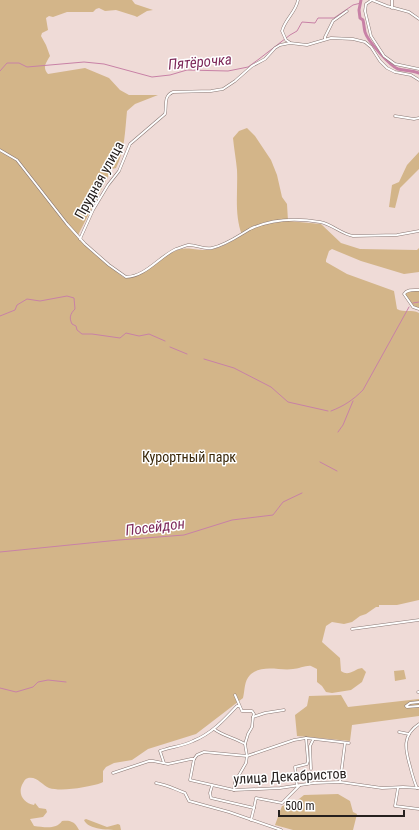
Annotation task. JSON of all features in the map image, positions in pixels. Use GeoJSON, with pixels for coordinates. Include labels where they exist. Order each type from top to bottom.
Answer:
{"type":"FeatureCollection","features":[{"type":"Feature","properties":{"kind":"street"},"geometry":{"type":"LineString","coordinates":[[290,43],[283,36],[282,31],[284,25],[295,9],[298,0]]}},
{"type":"Feature","properties":{"kind":"street"},"geometry":{"type":"LineString","coordinates":[[419,19],[409,12],[392,8],[372,0],[367,1],[364,11],[371,36],[384,56],[395,64],[419,69]]}},
{"type":"Feature","properties":{"kind":"street"},"geometry":{"type":"LineString","coordinates":[[392,0],[392,8]]}},
{"type":"Feature","properties":{"kind":"street"},"geometry":{"type":"LineString","coordinates":[[325,39],[333,20],[347,11]]}},
{"type":"Feature","properties":{"kind":"street","name":"Прудная улица"},"geometry":{"type":"LineString","coordinates":[[80,239],[93,210],[108,185],[119,171],[130,144],[165,114],[166,98],[173,92],[185,90],[211,91],[223,89],[252,66],[265,59],[275,48],[290,43],[307,45],[325,39],[353,39],[365,42],[369,45],[380,61],[388,68],[395,72],[411,76],[419,80]]}},
{"type":"Feature","properties":{"kind":"street"},"geometry":{"type":"LineString","coordinates":[[395,116],[414,119],[419,118]]}},
{"type":"Feature","properties":{"kind":"street"},"geometry":{"type":"LineString","coordinates":[[0,150],[17,160],[80,239],[123,276],[129,277],[140,273],[165,254],[183,246],[193,245],[203,248],[212,248],[258,226],[274,222],[289,220],[321,222],[346,235],[353,236],[397,235],[419,231]]}},
{"type":"Feature","properties":{"kind":"street"},"geometry":{"type":"LineString","coordinates":[[419,290],[409,290],[404,294],[413,307],[419,309]]}},
{"type":"Feature","properties":{"kind":"street"},"geometry":{"type":"LineString","coordinates":[[352,629],[419,620]]}},
{"type":"Feature","properties":{"kind":"street"},"geometry":{"type":"LineString","coordinates":[[234,790],[234,785],[244,767],[247,756],[245,744],[252,727],[253,717],[253,712],[242,711],[235,695]]}},
{"type":"Feature","properties":{"kind":"street"},"geometry":{"type":"LineString","coordinates":[[419,702],[410,703],[406,707],[419,706]]}},
{"type":"Feature","properties":{"kind":"street"},"geometry":{"type":"LineString","coordinates":[[164,763],[160,751],[193,741],[214,729],[237,706],[239,706]]}},
{"type":"Feature","properties":{"kind":"street"},"geometry":{"type":"LineString","coordinates":[[253,717],[265,713],[284,710]]}},
{"type":"Feature","properties":{"kind":"street"},"geometry":{"type":"LineString","coordinates":[[399,732],[409,734],[412,728],[419,724]]}},
{"type":"Feature","properties":{"kind":"street"},"geometry":{"type":"LineString","coordinates":[[214,729],[220,734],[245,744]]}},
{"type":"Feature","properties":{"kind":"street","name":"улица Декабристов"},"geometry":{"type":"LineString","coordinates":[[194,759],[190,780],[234,790],[257,790],[340,782],[382,788],[418,788],[406,751],[406,743],[409,734]]}},
{"type":"Feature","properties":{"kind":"street"},"geometry":{"type":"LineString","coordinates":[[113,773],[149,761],[168,764],[191,758],[194,759],[197,755],[204,752],[247,756],[294,740],[306,738],[349,743]]}},
{"type":"Feature","properties":{"kind":"street"},"geometry":{"type":"LineString","coordinates":[[251,820],[256,798],[282,803],[298,786],[295,767],[307,764],[306,738]]}},
{"type":"Feature","properties":{"kind":"street"},"geometry":{"type":"LineString","coordinates":[[311,769],[310,746],[313,740]]}},
{"type":"Feature","properties":{"kind":"street"},"geometry":{"type":"LineString","coordinates":[[340,782],[345,743]]}},
{"type":"Feature","properties":{"kind":"street"},"geometry":{"type":"LineString","coordinates":[[156,783],[168,785],[185,793],[189,801],[229,812],[281,830]]}},
{"type":"Feature","properties":{"kind":"street"},"geometry":{"type":"LineString","coordinates":[[212,786],[210,793],[211,798],[254,808]]}},
{"type":"Feature","properties":{"kind":"street"},"geometry":{"type":"LineString","coordinates":[[398,787],[395,806],[419,809]]}},
{"type":"Feature","properties":{"kind":"green space","name":"Курортный парк"},"geometry":{"type":"Polygon","coordinates":[[[0,0],[132,0],[135,4],[153,10],[147,11],[137,17],[116,10],[105,11],[99,8],[93,12],[67,12],[53,17],[49,16],[46,18],[48,30],[42,33],[41,36],[50,56],[45,67],[48,74],[85,68],[109,78],[120,90],[129,95],[158,95],[135,104],[127,111],[124,140],[119,161],[116,168],[112,169],[77,237],[123,277],[134,276],[140,273],[175,251],[181,249],[208,250],[217,248],[242,235],[237,211],[237,170],[233,138],[239,131],[247,128],[255,136],[271,160],[277,175],[282,197],[287,204],[288,221],[321,224],[341,243],[360,249],[417,250],[419,248],[419,272],[404,274],[361,261],[332,249],[329,251],[326,262],[347,274],[394,291],[397,309],[419,313],[419,600],[397,605],[379,605],[379,607],[376,607],[352,622],[344,624],[332,622],[326,626],[322,642],[340,658],[341,671],[344,673],[349,673],[362,668],[366,672],[362,682],[351,690],[332,693],[326,692],[317,682],[317,669],[311,666],[295,669],[260,670],[254,672],[248,677],[243,698],[196,734],[148,749],[132,760],[114,763],[106,767],[103,771],[103,782],[101,783],[68,789],[54,789],[46,787],[34,778],[28,778],[25,780],[21,787],[21,794],[24,800],[30,804],[34,805],[35,803],[39,808],[46,809],[47,812],[43,817],[30,819],[34,826],[53,827],[62,821],[68,821],[74,823],[79,830],[0,830],[0,0]]]}},
{"type":"Feature","properties":{"kind":"green space"},"geometry":{"type":"Polygon","coordinates":[[[419,152],[419,169],[400,188],[395,208],[389,207],[392,185],[399,182],[407,165],[419,152]]]}},
{"type":"Feature","properties":{"kind":"green space"},"geometry":{"type":"Polygon","coordinates":[[[419,290],[419,308],[413,306],[404,294],[410,291],[419,290]]]}},
{"type":"Feature","properties":{"kind":"green space"},"geometry":{"type":"Polygon","coordinates":[[[404,670],[406,679],[395,681],[394,671],[404,670]]]}},
{"type":"Feature","properties":{"kind":"green space"},"geometry":{"type":"Polygon","coordinates":[[[341,695],[348,707],[419,699],[419,716],[352,725],[350,741],[297,736],[295,715],[307,706],[309,696],[341,695]]]}},
{"type":"Feature","properties":{"kind":"green space"},"geometry":{"type":"Polygon","coordinates":[[[338,794],[350,801],[353,812],[357,814],[353,830],[293,830],[275,825],[282,806],[294,803],[304,795],[338,794]]]}},
{"type":"Feature","properties":{"kind":"green space"},"geometry":{"type":"Polygon","coordinates":[[[86,819],[107,827],[118,824],[120,825],[121,830],[95,828],[86,823],[84,820],[86,819]]]}},
{"type":"Feature","properties":{"kind":"waterway"},"geometry":{"type":"LineString","coordinates":[[361,0],[359,10],[360,18],[363,20],[365,32],[374,46],[394,67],[419,73]]}},
{"type":"Feature","properties":{"kind":"waterway","name":"Пятёрочка"},"geometry":{"type":"LineString","coordinates":[[0,71],[7,63],[19,63],[27,67],[84,62],[104,64],[152,77],[170,75],[187,70],[228,71],[248,67],[297,31],[302,22],[315,23],[318,18],[334,18],[353,5],[361,3]]}},
{"type":"Feature","properties":{"kind":"waterway"},"geometry":{"type":"LineString","coordinates":[[0,316],[15,310],[17,305],[27,299],[40,301],[67,296],[74,298],[75,309],[71,314],[70,320],[82,334],[120,338],[126,333],[139,336],[149,334],[165,341]]}},
{"type":"Feature","properties":{"kind":"waterway"},"geometry":{"type":"LineString","coordinates":[[413,303],[419,302]]}},
{"type":"Feature","properties":{"kind":"waterway"},"geometry":{"type":"LineString","coordinates":[[331,411],[356,397],[363,390],[409,307]]}},
{"type":"Feature","properties":{"kind":"waterway"},"geometry":{"type":"LineString","coordinates":[[170,347],[187,354]]}},
{"type":"Feature","properties":{"kind":"waterway"},"geometry":{"type":"LineString","coordinates":[[204,359],[234,368],[271,387],[288,402],[328,411]]}},
{"type":"Feature","properties":{"kind":"waterway"},"geometry":{"type":"LineString","coordinates":[[338,432],[343,425],[353,401]]}},
{"type":"Feature","properties":{"kind":"waterway"},"geometry":{"type":"LineString","coordinates":[[320,462],[337,471]]}},
{"type":"Feature","properties":{"kind":"waterway","name":"Посейдон"},"geometry":{"type":"LineString","coordinates":[[0,552],[184,535],[232,520],[273,515],[283,502],[302,493]]}},
{"type":"Feature","properties":{"kind":"waterway"},"geometry":{"type":"LineString","coordinates":[[0,688],[16,692],[33,687],[38,682],[48,680],[66,682]]}}]}
